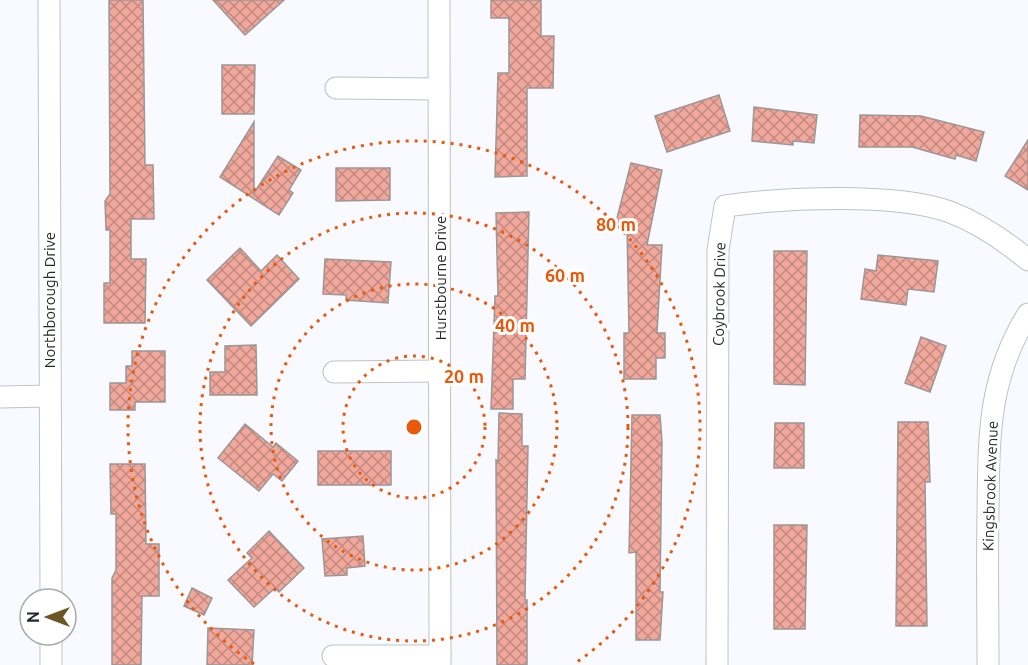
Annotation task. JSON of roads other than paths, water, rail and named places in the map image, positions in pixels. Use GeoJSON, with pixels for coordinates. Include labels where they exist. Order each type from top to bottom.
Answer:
{"type":"FeatureCollection","features":[{"type":"Feature","properties":{"kind":"street","name":"Northborough Drive"},"geometry":{"type":"LineString","coordinates":[[49,0],[51,587]]}},
{"type":"Feature","properties":{"kind":"street","name":"Hurstbourne Drive"},"geometry":{"type":"LineString","coordinates":[[439,0],[440,661]]}},
{"type":"Feature","properties":{"kind":"street"},"geometry":{"type":"LineString","coordinates":[[336,88],[439,89]]}},
{"type":"Feature","properties":{"kind":"street","name":"Coybrook Drive"},"geometry":{"type":"LineString","coordinates":[[717,665],[718,250],[725,206],[766,200],[860,200],[902,203],[948,211],[992,232],[1028,260]]}},
{"type":"Feature","properties":{"kind":"street","name":"Kingsbrook Avenue"},"geometry":{"type":"LineString","coordinates":[[988,665],[989,425],[1000,375],[1015,336],[1028,314]]}},
{"type":"Feature","properties":{"kind":"street"},"geometry":{"type":"LineString","coordinates":[[334,372],[440,371]]}},
{"type":"Feature","properties":{"kind":"street"},"geometry":{"type":"LineString","coordinates":[[0,397],[49,396]]}},
{"type":"Feature","properties":{"kind":"street"},"geometry":{"type":"LineString","coordinates":[[51,647],[51,665]]}},
{"type":"Feature","properties":{"kind":"street"},"geometry":{"type":"LineString","coordinates":[[333,656],[440,661]]}}]}
